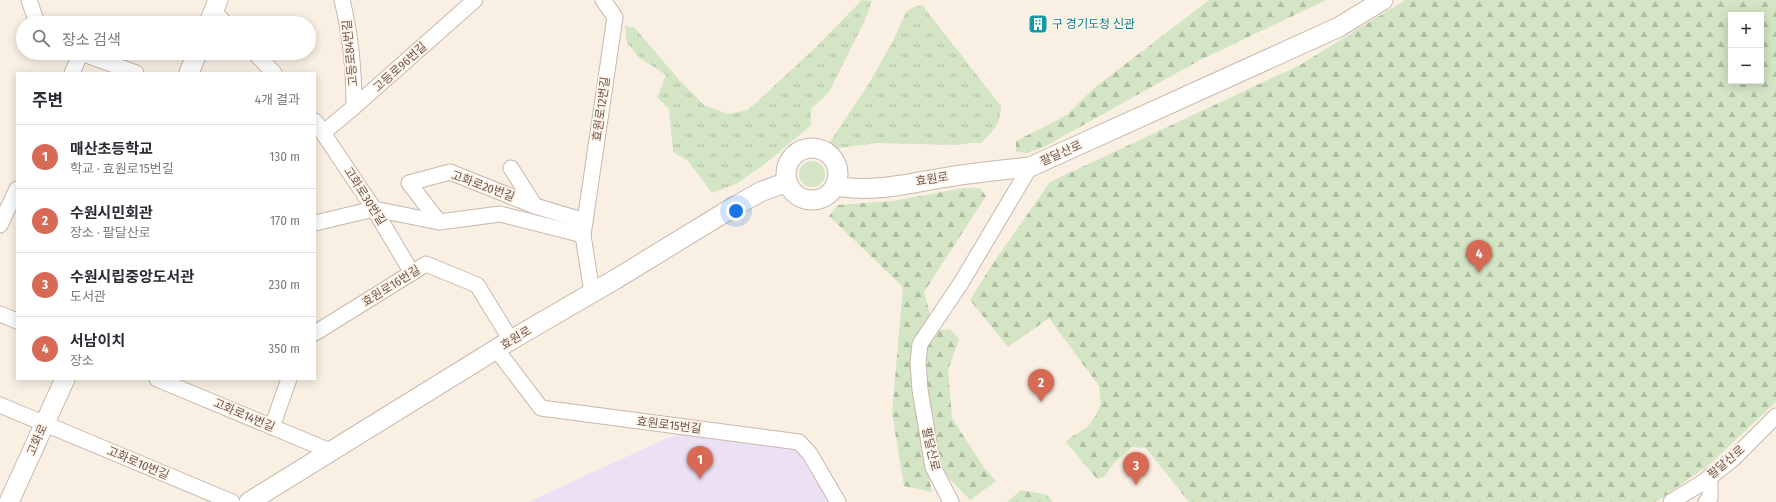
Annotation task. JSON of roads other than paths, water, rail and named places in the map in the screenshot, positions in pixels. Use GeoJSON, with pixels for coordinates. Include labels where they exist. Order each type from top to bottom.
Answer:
{"type":"FeatureCollection","features":[{"type":"Feature","properties":{"kind":"street"},"geometry":{"type":"LineString","coordinates":[[29,0],[35,16]]}},
{"type":"Feature","properties":{"kind":"street","name":"고등로84번길"},"geometry":{"type":"LineString","coordinates":[[342,0],[348,25],[352,57],[354,107]]}},
{"type":"Feature","properties":{"kind":"street","name":"고등로96번길"},"geometry":{"type":"LineString","coordinates":[[319,127],[354,107],[475,0]]}},
{"type":"Feature","properties":{"kind":"street","name":"효원로12번길"},"geometry":{"type":"LineString","coordinates":[[592,293],[584,228],[614,17],[603,0]]}},
{"type":"Feature","properties":{"kind":"street","name":"팔달산로"},"geometry":{"type":"LineString","coordinates":[[950,502],[933,468],[920,390],[918,362],[920,344],[961,283],[1030,167],[1339,27],[1383,0]]}},
{"type":"Feature","properties":{"kind":"street"},"geometry":{"type":"LineString","coordinates":[[72,72],[78,60]]}},
{"type":"Feature","properties":{"kind":"street"},"geometry":{"type":"LineString","coordinates":[[100,60],[133,72]]}},
{"type":"Feature","properties":{"kind":"street"},"geometry":{"type":"LineString","coordinates":[[189,72],[194,60]]}},
{"type":"Feature","properties":{"kind":"street"},"geometry":{"type":"LineString","coordinates":[[262,60],[273,72]]}},
{"type":"Feature","properties":{"kind":"street","name":"고화로30번길"},"geometry":{"type":"LineString","coordinates":[[319,127],[374,209],[412,273]]}},
{"type":"Feature","properties":{"kind":"street"},"geometry":{"type":"LineString","coordinates":[[817,148],[825,151],[832,157],[836,164],[838,173],[835,186],[827,196],[820,199],[811,200],[802,198],[795,194],[787,182],[786,171],[788,163],[793,156],[804,149],[817,148]]}},
{"type":"Feature","properties":{"kind":"street","name":"효원로"},"geometry":{"type":"LineString","coordinates":[[835,186],[856,189],[876,189],[985,171],[1030,167]]}},
{"type":"Feature","properties":{"kind":"street"},"geometry":{"type":"LineString","coordinates":[[511,168],[535,206],[584,228]]}},
{"type":"Feature","properties":{"kind":"street","name":"고화로20번길"},"geometry":{"type":"LineString","coordinates":[[439,222],[409,184],[450,172],[535,206]]}},
{"type":"Feature","properties":{"kind":"street","name":"효원로"},"geometry":{"type":"LineString","coordinates":[[250,502],[330,451],[727,211],[760,192],[787,182]]}},
{"type":"Feature","properties":{"kind":"street"},"geometry":{"type":"LineString","coordinates":[[0,225],[16,191]]}},
{"type":"Feature","properties":{"kind":"street","name":"고화로20번길"},"geometry":{"type":"LineString","coordinates":[[316,223],[374,209],[439,222],[500,214],[584,228]]}},
{"type":"Feature","properties":{"kind":"street","name":"효원로16번길"},"geometry":{"type":"LineString","coordinates":[[316,332],[426,264],[477,285],[504,345]]}},
{"type":"Feature","properties":{"kind":"street"},"geometry":{"type":"LineString","coordinates":[[0,314],[16,321]]}},
{"type":"Feature","properties":{"kind":"street","name":"효원로15번길"},"geometry":{"type":"LineString","coordinates":[[504,345],[541,408],[799,442],[810,454],[838,502]]}},
{"type":"Feature","properties":{"kind":"street","name":"고화로"},"geometry":{"type":"LineString","coordinates":[[9,502],[65,380]]}},
{"type":"Feature","properties":{"kind":"street","name":"고화로14번길"},"geometry":{"type":"LineString","coordinates":[[159,380],[330,451]]}},
{"type":"Feature","properties":{"kind":"street"},"geometry":{"type":"LineString","coordinates":[[272,427],[289,380]]}},
{"type":"Feature","properties":{"kind":"street","name":"고화로10번길"},"geometry":{"type":"LineString","coordinates":[[0,405],[232,502]]}},
{"type":"Feature","properties":{"kind":"street","name":"팔달산로"},"geometry":{"type":"LineString","coordinates":[[1671,502],[1734,458],[1776,416]]}},
{"type":"Feature","properties":{"kind":"street"},"geometry":{"type":"LineString","coordinates":[[1706,502],[1710,498],[1710,476]]}},
{"type":"Feature","properties":{"kind":"place","name":"구 경기도청 신관"},"geometry":{"type":"Point","coordinates":[1038,24]}},
{"type":"Feature","properties":{"kind":"place","name":"서남이치"},"geometry":{"type":"Point","coordinates":[1479,273]}},
{"type":"Feature","properties":{"kind":"place","name":"수원시민회관"},"geometry":{"type":"Point","coordinates":[1041,402]}},
{"type":"Feature","properties":{"kind":"place","name":"매산초등학교"},"geometry":{"type":"Point","coordinates":[700,479]}},
{"type":"Feature","properties":{"kind":"place","name":"수원시립중앙도서관"},"geometry":{"type":"Point","coordinates":[1136,485]}}]}
